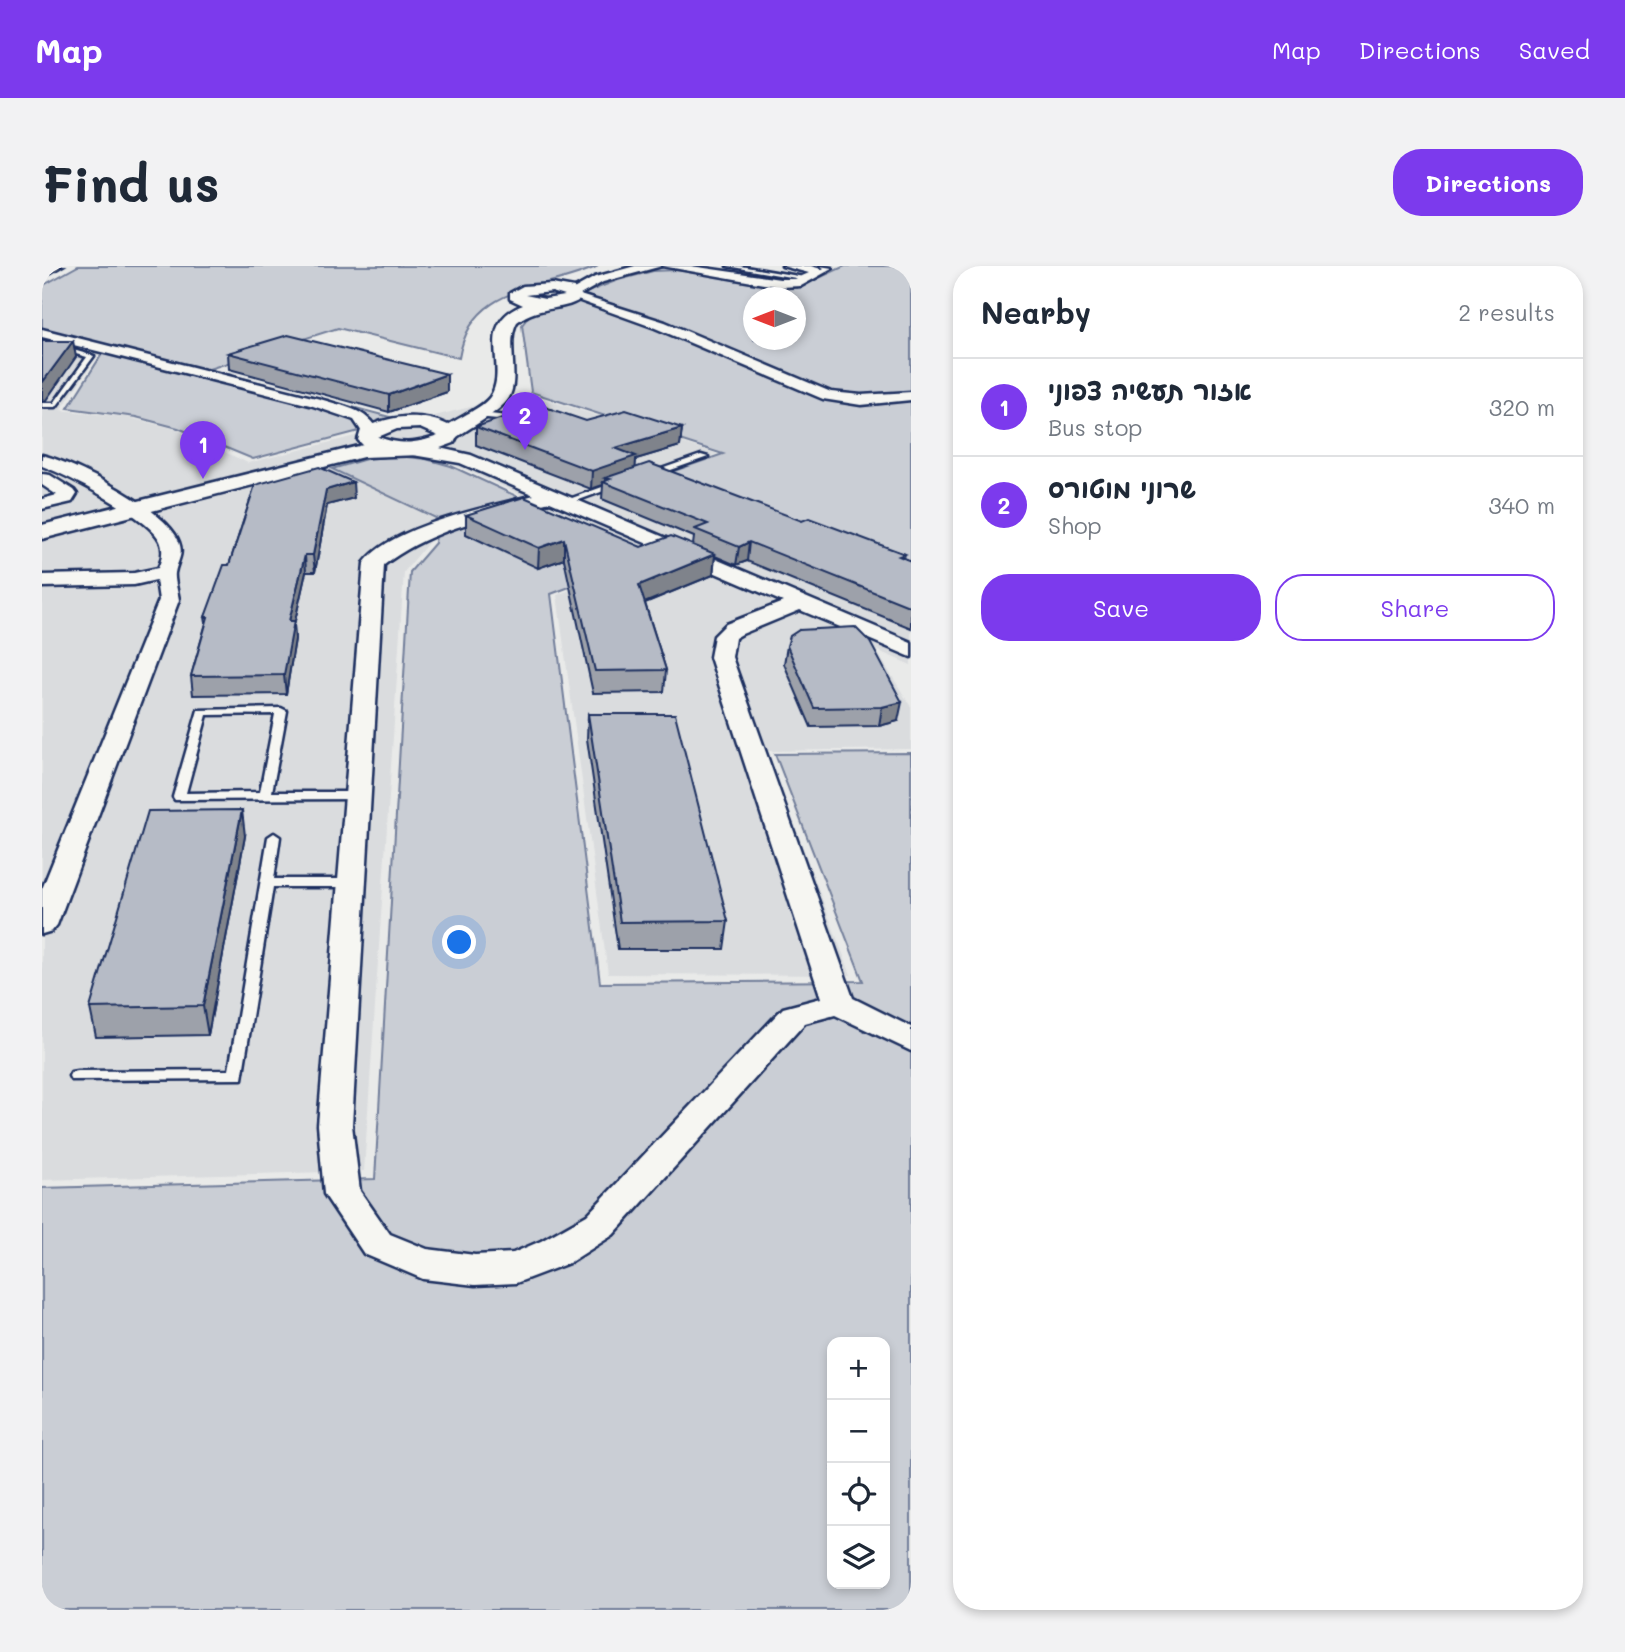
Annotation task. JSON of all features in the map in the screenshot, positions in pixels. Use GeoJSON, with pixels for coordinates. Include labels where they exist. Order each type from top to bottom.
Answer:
{"type":"FeatureCollection","features":[{"type":"Feature","properties":{"kind":"street"},"geometry":{"type":"LineString","coordinates":[[42,519],[126,506],[363,451],[431,447],[498,400],[501,393],[505,325],[513,314],[617,266]]}},
{"type":"Feature","properties":{"kind":"street"},"geometry":{"type":"LineString","coordinates":[[575,295],[584,286],[637,269],[656,266]]}},
{"type":"Feature","properties":{"kind":"street"},"geometry":{"type":"LineString","coordinates":[[668,266],[770,283],[797,283],[822,269]]}},
{"type":"Feature","properties":{"kind":"street"},"geometry":{"type":"LineString","coordinates":[[788,266],[822,269]]}},
{"type":"Feature","properties":{"kind":"street"},"geometry":{"type":"LineString","coordinates":[[546,298],[575,295],[602,307],[660,325],[828,396],[861,400],[911,396]]}},
{"type":"Feature","properties":{"kind":"street"},"geometry":{"type":"LineString","coordinates":[[494,313],[508,305],[515,296],[602,307]]}},
{"type":"Feature","properties":{"kind":"street"},"geometry":{"type":"LineString","coordinates":[[42,333],[281,393],[366,422],[368,440],[400,449],[435,452],[465,459]]}},
{"type":"Feature","properties":{"kind":"street"},"geometry":{"type":"LineString","coordinates":[[42,532],[344,445],[385,426],[413,424],[458,412],[478,392]]}},
{"type":"Feature","properties":{"kind":"street"},"geometry":{"type":"LineString","coordinates":[[349,414],[439,428],[448,437],[449,449],[465,459],[911,650]]}},
{"type":"Feature","properties":{"kind":"street"},"geometry":{"type":"LineString","coordinates":[[42,460],[72,471],[166,534],[170,543],[171,561],[165,572],[169,600],[42,925]]}},
{"type":"Feature","properties":{"kind":"street"},"geometry":{"type":"LineString","coordinates":[[43,480],[72,471]]}},
{"type":"Feature","properties":{"kind":"street"},"geometry":{"type":"LineString","coordinates":[[42,504],[66,498],[68,494],[43,480]]}},
{"type":"Feature","properties":{"kind":"street"},"geometry":{"type":"LineString","coordinates":[[558,499],[438,529],[390,548],[374,563],[335,1125],[342,1194],[377,1244],[423,1264],[475,1270],[516,1268],[555,1252],[600,1225],[794,1016],[839,1004],[911,1040]]}},
{"type":"Feature","properties":{"kind":"street"},"geometry":{"type":"LineString","coordinates":[[42,581],[134,579],[165,572]]}},
{"type":"Feature","properties":{"kind":"street"},"geometry":{"type":"LineString","coordinates":[[802,603],[734,629],[725,636],[721,657],[839,1004]]}},
{"type":"Feature","properties":{"kind":"lane"},"geometry":{"type":"LineString","coordinates":[[730,266],[807,278]]}},
{"type":"Feature","properties":{"kind":"lane"},"geometry":{"type":"LineString","coordinates":[[42,343],[91,356],[56,405],[42,405]]}},
{"type":"Feature","properties":{"kind":"lane"},"geometry":{"type":"LineString","coordinates":[[480,415],[508,418],[534,411]]}},
{"type":"Feature","properties":{"kind":"lane"},"geometry":{"type":"LineString","coordinates":[[640,477],[704,457]]}},
{"type":"Feature","properties":{"kind":"lane"},"geometry":{"type":"LineString","coordinates":[[558,499],[628,481]]}},
{"type":"Feature","properties":{"kind":"lane"},"geometry":{"type":"LineString","coordinates":[[265,796],[281,711],[202,712],[178,797],[358,796]]}},
{"type":"Feature","properties":{"kind":"lane"},"geometry":{"type":"LineString","coordinates":[[77,1076],[236,1074],[274,837]]}},
{"type":"Feature","properties":{"kind":"lane"},"geometry":{"type":"LineString","coordinates":[[266,883],[352,883]]}},
{"type":"Feature","properties":{"kind":"shaded area"},"geometry":{"type":"Polygon","coordinates":[[[78,266],[598,266],[533,286],[494,302],[478,315],[466,333],[459,358],[338,328],[209,369],[401,420],[253,459],[178,428],[136,417],[68,408],[107,346],[42,329],[42,286],[78,266]]]}},
{"type":"Feature","properties":{"kind":"shaded area"},"geometry":{"type":"Polygon","coordinates":[[[845,266],[911,266],[911,570],[668,473],[723,454],[531,392],[522,325],[529,316],[618,280],[653,271],[677,270],[790,287],[743,287],[743,350],[806,350],[806,287],[799,287],[845,266]]]}},
{"type":"Feature","properties":{"kind":"shaded area"},"geometry":{"type":"Polygon","coordinates":[[[42,330],[104,346],[61,410],[126,417],[176,429],[248,463],[526,393],[717,454],[662,472],[911,572],[911,665],[876,650],[911,707],[911,749],[766,751],[851,975],[608,974],[557,595],[656,557],[455,465],[429,457],[398,454],[364,457],[325,466],[435,519],[428,543],[404,572],[364,1171],[42,1180],[42,330]]]}},
{"type":"Feature","properties":{"kind":"shaded area"},"geometry":{"type":"Polygon","coordinates":[[[397,456],[426,459],[451,466],[649,557],[551,594],[600,983],[863,981],[775,754],[911,753],[911,1610],[42,1610],[42,1188],[375,1179],[410,572],[435,543],[438,519],[332,469],[366,459],[397,456]]]}},
{"type":"Feature","properties":{"kind":"building"},"geometry":{"type":"Polygon","coordinates":[[[288,335],[447,374],[389,395],[228,353],[288,335]]]}},
{"type":"Feature","properties":{"kind":"building"},"geometry":{"type":"Polygon","coordinates":[[[42,341],[73,341],[42,383],[42,341]]]}},
{"type":"Feature","properties":{"kind":"building"},"geometry":{"type":"Polygon","coordinates":[[[539,405],[586,421],[626,410],[682,428],[615,448],[636,456],[592,471],[476,427],[539,405]]]}},
{"type":"Feature","properties":{"kind":"building"},"geometry":{"type":"Polygon","coordinates":[[[649,463],[802,521],[809,518],[905,554],[899,556],[911,561],[911,607],[749,542],[739,547],[695,529],[708,524],[603,482],[610,479],[605,478],[649,463]]]}},
{"type":"Feature","properties":{"kind":"building"},"geometry":{"type":"Polygon","coordinates":[[[319,467],[353,482],[326,490],[313,555],[305,555],[289,621],[294,621],[284,675],[191,676],[208,617],[205,617],[224,565],[229,565],[255,485],[319,467]]]}},
{"type":"Feature","properties":{"kind":"building"},"geometry":{"type":"Polygon","coordinates":[[[524,497],[641,547],[671,536],[715,554],[639,585],[666,670],[595,671],[564,539],[539,548],[466,515],[524,497]]]}},
{"type":"Feature","properties":{"kind":"building"},"geometry":{"type":"Polygon","coordinates":[[[855,627],[870,642],[902,702],[882,707],[814,708],[787,646],[790,636],[799,630],[855,627]]]}},
{"type":"Feature","properties":{"kind":"building"},"geometry":{"type":"Polygon","coordinates":[[[588,714],[675,714],[728,921],[620,922],[588,714]]]}},
{"type":"Feature","properties":{"kind":"building"},"geometry":{"type":"Polygon","coordinates":[[[242,810],[203,1006],[90,1008],[148,811],[242,810]]]}},
{"type":"Feature","properties":{"kind":"place","name":"שרוני מוטורס"},"geometry":{"type":"Point","coordinates":[525,450]}},
{"type":"Feature","properties":{"kind":"place","name":"אזור תעשיה צפוני"},"geometry":{"type":"Point","coordinates":[203,479]}}]}
